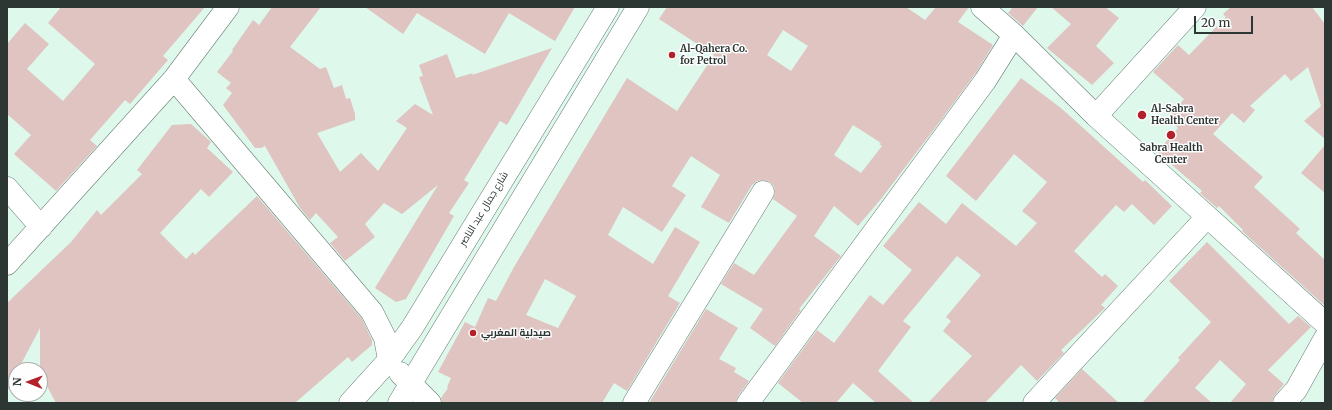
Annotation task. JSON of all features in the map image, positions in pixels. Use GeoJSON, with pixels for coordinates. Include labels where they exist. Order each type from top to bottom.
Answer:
{"type":"FeatureCollection","features":[{"type":"Feature","properties":{"kind":"street"},"geometry":{"type":"LineString","coordinates":[[7,264],[174,78],[228,7]]}},
{"type":"Feature","properties":{"kind":"street","name":"شارع جمال عبد الناصر"},"geometry":{"type":"LineString","coordinates":[[350,403],[389,360],[412,328],[608,7]]}},
{"type":"Feature","properties":{"kind":"street"},"geometry":{"type":"LineString","coordinates":[[398,403],[409,384],[425,363],[638,7]]}},
{"type":"Feature","properties":{"kind":"street"},"geometry":{"type":"LineString","coordinates":[[982,7],[1014,35],[1096,116],[1325,323]]}},
{"type":"Feature","properties":{"kind":"street"},"geometry":{"type":"LineString","coordinates":[[1096,116],[1195,7]]}},
{"type":"Feature","properties":{"kind":"street"},"geometry":{"type":"LineString","coordinates":[[748,403],[985,81],[1014,35]]}},
{"type":"Feature","properties":{"kind":"street"},"geometry":{"type":"LineString","coordinates":[[174,78],[372,312],[385,338],[398,403]]}},
{"type":"Feature","properties":{"kind":"street"},"geometry":{"type":"LineString","coordinates":[[7,188],[41,227]]}},
{"type":"Feature","properties":{"kind":"street"},"geometry":{"type":"LineString","coordinates":[[634,403],[763,192]]}},
{"type":"Feature","properties":{"kind":"street"},"geometry":{"type":"LineString","coordinates":[[1034,403],[1207,217]]}},
{"type":"Feature","properties":{"kind":"street"},"geometry":{"type":"LineString","coordinates":[[1296,399],[1325,338]]}},
{"type":"Feature","properties":{"kind":"street"},"geometry":{"type":"LineString","coordinates":[[389,360],[409,384],[430,403]]}},
{"type":"Feature","properties":{"kind":"building"},"geometry":{"type":"Polygon","coordinates":[[[61,7],[205,7],[163,56],[168,60],[130,104],[125,100],[90,140],[97,146],[56,191],[14,154],[31,135],[7,114],[7,44],[25,23],[49,44],[27,69],[63,101],[95,64],[48,23],[61,7]]]}},
{"type":"Feature","properties":{"kind":"building"},"geometry":{"type":"Polygon","coordinates":[[[272,7],[321,7],[290,47],[320,69],[326,67],[334,88],[342,85],[346,99],[350,98],[355,114],[355,120],[317,133],[340,172],[361,153],[378,171],[407,128],[396,121],[415,104],[433,115],[419,77],[423,76],[419,65],[447,54],[456,78],[473,73],[472,75],[552,48],[507,125],[500,121],[464,180],[469,183],[449,213],[454,216],[406,299],[396,302],[375,288],[438,185],[402,214],[384,203],[365,224],[375,237],[345,261],[330,243],[338,237],[316,213],[310,220],[300,208],[265,146],[255,148],[223,105],[232,93],[226,88],[231,83],[217,72],[233,51],[232,50],[253,20],[259,25],[272,7]]]}},
{"type":"Feature","properties":{"kind":"building"},"geometry":{"type":"Polygon","coordinates":[[[365,7],[575,7],[555,41],[509,13],[485,54],[417,13],[403,34],[365,7]]]}},
{"type":"Feature","properties":{"kind":"building"},"geometry":{"type":"Polygon","coordinates":[[[667,7],[906,7],[925,20],[936,7],[969,7],[958,22],[993,45],[975,74],[935,128],[881,199],[858,226],[834,206],[814,236],[841,256],[799,309],[801,310],[775,346],[750,328],[763,309],[721,284],[734,263],[754,275],[797,216],[773,199],[775,193],[774,186],[770,182],[763,180],[757,181],[752,185],[729,223],[701,207],[720,175],[691,156],[672,186],[686,195],[662,232],[623,207],[608,235],[653,264],[675,227],[700,242],[668,296],[680,303],[627,391],[614,383],[602,403],[442,403],[441,398],[448,388],[447,387],[451,378],[438,372],[465,322],[475,327],[488,298],[496,301],[514,267],[627,78],[677,111],[714,55],[659,19],[667,7]],[[783,30],[767,55],[791,71],[808,46],[783,30]],[[853,125],[834,155],[861,173],[882,146],[879,144],[881,143],[853,125]],[[545,279],[526,315],[558,328],[576,296],[545,279]]]}},
{"type":"Feature","properties":{"kind":"building"},"geometry":{"type":"Polygon","coordinates":[[[1013,7],[1038,7],[1023,26],[1008,13],[1013,7]]]}},
{"type":"Feature","properties":{"kind":"building"},"geometry":{"type":"Polygon","coordinates":[[[1051,7],[1105,7],[1119,18],[1096,46],[1114,63],[1092,85],[1047,48],[1071,24],[1051,7]]]}},
{"type":"Feature","properties":{"kind":"building"},"geometry":{"type":"Polygon","coordinates":[[[1231,7],[1312,7],[1325,24],[1325,139],[1304,121],[1321,106],[1308,67],[1291,81],[1285,74],[1250,106],[1255,110],[1244,123],[1232,113],[1213,134],[1263,177],[1254,187],[1300,229],[1296,233],[1325,260],[1325,306],[1242,231],[1243,230],[1219,206],[1217,208],[1200,193],[1202,191],[1157,152],[1178,128],[1168,118],[1184,99],[1153,72],[1178,45],[1189,55],[1226,17],[1223,14],[1231,7]]]}},
{"type":"Feature","properties":{"kind":"building"},"geometry":{"type":"Polygon","coordinates":[[[1021,78],[1061,108],[1143,182],[1145,180],[1172,206],[1154,225],[1132,204],[1124,212],[1116,205],[1074,251],[1102,277],[1105,274],[1118,286],[1101,305],[1105,308],[1061,350],[1064,353],[1037,381],[1021,365],[985,403],[928,403],[972,356],[943,331],[951,321],[946,317],[981,275],[957,256],[903,321],[911,327],[878,371],[914,403],[876,403],[853,383],[836,403],[803,403],[778,383],[817,330],[834,343],[870,295],[883,305],[912,270],[883,246],[919,202],[946,224],[962,203],[1016,246],[1037,223],[1022,211],[1047,182],[1014,154],[976,201],[946,176],[1021,78]]]}},
{"type":"Feature","properties":{"kind":"building"},"geometry":{"type":"Polygon","coordinates":[[[191,124],[211,142],[207,148],[233,172],[209,197],[201,189],[160,233],[186,259],[193,252],[195,255],[257,196],[362,319],[372,340],[372,345],[352,362],[348,357],[295,403],[56,403],[48,388],[48,362],[40,362],[40,328],[22,362],[8,362],[7,392],[7,303],[71,242],[97,210],[101,215],[142,174],[137,170],[172,125],[191,124]]]}},
{"type":"Feature","properties":{"kind":"building"},"geometry":{"type":"Polygon","coordinates":[[[1325,145],[1325,193],[1301,173],[1325,145]]]}},
{"type":"Feature","properties":{"kind":"building"},"geometry":{"type":"Polygon","coordinates":[[[1207,242],[1289,324],[1298,316],[1311,327],[1268,370],[1284,384],[1275,395],[1271,403],[1230,403],[1246,384],[1220,360],[1195,388],[1212,403],[1142,403],[1180,360],[1178,358],[1211,322],[1169,281],[1207,242]]]}},
{"type":"Feature","properties":{"kind":"building"},"geometry":{"type":"Polygon","coordinates":[[[706,309],[738,328],[719,359],[736,368],[734,372],[749,381],[738,396],[736,403],[649,403],[706,309]]]}},
{"type":"Feature","properties":{"kind":"building"},"geometry":{"type":"Polygon","coordinates":[[[1082,369],[1119,403],[1060,403],[1055,398],[1082,369]]]}},
{"type":"Feature","properties":{"kind":"place","name":"Al-Qahera Co. for Petrol"},"geometry":{"type":"Point","coordinates":[672,55]}},
{"type":"Feature","properties":{"kind":"place","name":"Al-Sabra Health Center"},"geometry":{"type":"Point","coordinates":[1142,115]}},
{"type":"Feature","properties":{"kind":"place","name":"Sabra Health Center"},"geometry":{"type":"Point","coordinates":[1171,135]}},
{"type":"Feature","properties":{"kind":"place","name":"صيدلية المغربي"},"geometry":{"type":"Point","coordinates":[473,333]}}]}
